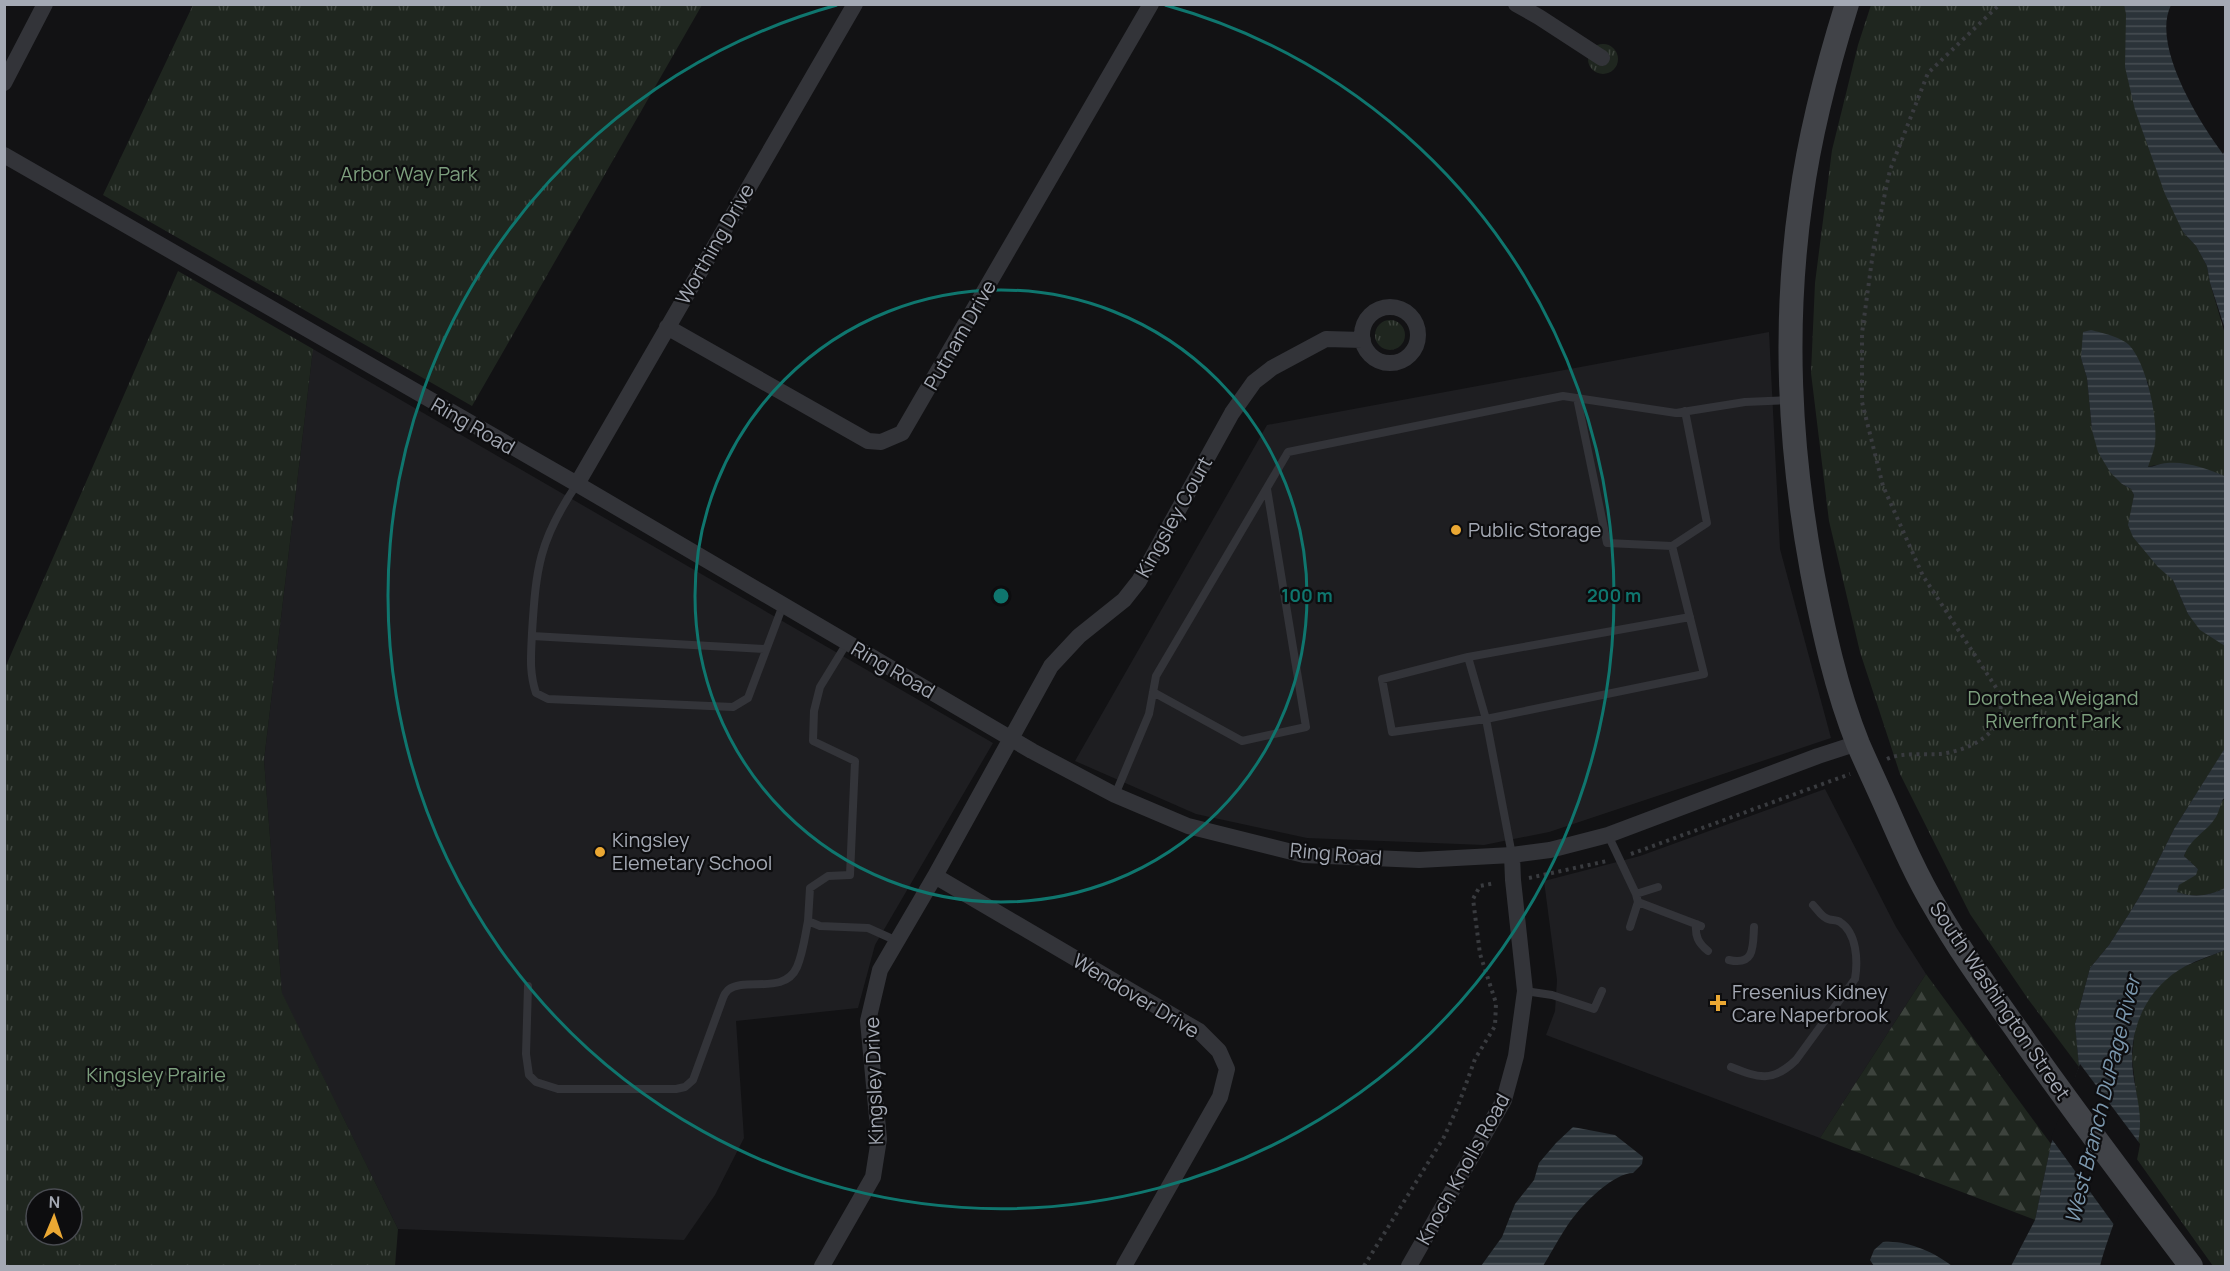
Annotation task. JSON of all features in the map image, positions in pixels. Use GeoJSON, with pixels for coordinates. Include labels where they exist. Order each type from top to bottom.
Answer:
{"type":"FeatureCollection","features":[{"type":"Feature","properties":{"kind":"main road","name":"South Washington Street"},"geometry":{"type":"LineString","coordinates":[[1847,4],[1823,85],[1801,198],[1791,311],[1791,400],[1803,520],[1820,613],[1836,676],[1858,743],[1909,858],[1935,907],[1975,971],[2063,1097],[2191,1266]]}},
{"type":"Feature","properties":{"kind":"street"},"geometry":{"type":"LineString","coordinates":[[4,84],[45,4]]}},
{"type":"Feature","properties":{"kind":"street","name":"Worthing Drive"},"geometry":{"type":"LineString","coordinates":[[577,484],[855,4]]}},
{"type":"Feature","properties":{"kind":"street","name":"Putnam Drive"},"geometry":{"type":"LineString","coordinates":[[667,327],[868,441],[881,442],[902,433],[1151,4]]}},
{"type":"Feature","properties":{"kind":"street"},"geometry":{"type":"LineString","coordinates":[[1516,4],[1602,58]]}},
{"type":"Feature","properties":{"kind":"street","name":"Ring Road"},"geometry":{"type":"LineString","coordinates":[[4,155],[577,484],[1010,738],[1115,795],[1188,826],[1304,855],[1419,860],[1512,855],[1551,850],[1608,835],[1858,743]]}},
{"type":"Feature","properties":{"kind":"street","name":"Kingsley Court"},"geometry":{"type":"LineString","coordinates":[[1010,738],[1051,666],[1060,655],[1078,636],[1124,600],[1139,581],[1232,413],[1254,382],[1272,368],[1326,339],[1363,340]]}},
{"type":"Feature","properties":{"kind":"street","name":"Kingsley Drive"},"geometry":{"type":"LineString","coordinates":[[822,1266],[873,1177],[879,1139],[868,1021],[880,969],[935,876],[1010,738]]}},
{"type":"Feature","properties":{"kind":"street","name":"Knoch Knolls Road"},"geometry":{"type":"LineString","coordinates":[[1409,1266],[1504,1100],[1516,1056],[1525,991],[1512,855]]}},
{"type":"Feature","properties":{"kind":"street","name":"Wendover Drive"},"geometry":{"type":"LineString","coordinates":[[935,876],[1199,1031],[1219,1051],[1227,1069],[1220,1098],[1124,1266]]}},
{"type":"Feature","properties":{"kind":"lane"},"geometry":{"type":"LineString","coordinates":[[1115,795],[1149,714],[1156,676],[1288,452],[1563,396],[1676,413],[1745,402],[1791,400]]}},
{"type":"Feature","properties":{"kind":"lane"},"geometry":{"type":"LineString","coordinates":[[1577,398],[1607,543],[1672,546],[1707,523],[1685,411]]}},
{"type":"Feature","properties":{"kind":"lane"},"geometry":{"type":"LineString","coordinates":[[577,484],[561,507],[541,552],[535,588],[530,676],[536,693],[548,699],[733,707],[748,698],[783,605]]}},
{"type":"Feature","properties":{"kind":"lane"},"geometry":{"type":"LineString","coordinates":[[1153,692],[1242,741],[1306,727],[1267,488]]}},
{"type":"Feature","properties":{"kind":"lane"},"geometry":{"type":"LineString","coordinates":[[1672,546],[1690,617],[1704,674],[1486,719],[1392,732],[1382,679],[1468,657],[1690,617]]}},
{"type":"Feature","properties":{"kind":"lane"},"geometry":{"type":"LineString","coordinates":[[532,636],[766,649]]}},
{"type":"Feature","properties":{"kind":"lane"},"geometry":{"type":"LineString","coordinates":[[528,986],[526,1054],[529,1075],[536,1082],[558,1089],[676,1089],[685,1087],[693,1080],[723,998],[729,990],[738,986],[766,985],[780,981],[797,969],[808,921],[810,888],[828,876],[850,874],[855,761],[813,741],[814,711],[820,687],[847,643]]}},
{"type":"Feature","properties":{"kind":"lane"},"geometry":{"type":"LineString","coordinates":[[1468,657],[1486,719],[1512,855]]}},
{"type":"Feature","properties":{"kind":"lane"},"geometry":{"type":"LineString","coordinates":[[1608,835],[1637,898],[1698,925],[1695,936],[1708,951]]}},
{"type":"Feature","properties":{"kind":"lane"},"geometry":{"type":"LineString","coordinates":[[1630,927],[1637,898],[1658,887]]}},
{"type":"Feature","properties":{"kind":"lane"},"geometry":{"type":"LineString","coordinates":[[1731,1067],[1752,1076],[1772,1077],[1785,1071],[1796,1060],[1855,979],[1858,963],[1847,928],[1838,920],[1827,919],[1812,905]]}},
{"type":"Feature","properties":{"kind":"lane"},"geometry":{"type":"LineString","coordinates":[[808,921],[820,926],[868,928],[897,941]]}},
{"type":"Feature","properties":{"kind":"lane"},"geometry":{"type":"LineString","coordinates":[[1729,960],[1737,962],[1748,958],[1752,952],[1754,927]]}},
{"type":"Feature","properties":{"kind":"lane"},"geometry":{"type":"LineString","coordinates":[[1525,991],[1552,995],[1594,1010],[1602,991]]}},
{"type":"Feature","properties":{"kind":"path"},"geometry":{"type":"LineString","coordinates":[[1540,877],[1620,857],[1837,780],[1895,755],[1941,754],[1978,742],[1992,731],[1999,720],[2000,692],[1923,576],[1884,486],[1862,402],[1862,333],[1874,245],[1890,170],[1928,74],[2000,4]]}},
{"type":"Feature","properties":{"kind":"path"},"geometry":{"type":"LineString","coordinates":[[1364,1266],[1444,1137],[1475,1059],[1495,1026],[1496,1003],[1480,954],[1473,899],[1480,886]]}},
{"type":"Feature","properties":{"kind":"shaded area"},"geometry":{"type":"Polygon","coordinates":[[[1769,332],[1780,549],[1831,738],[1549,832],[1484,845],[1307,838],[1196,814],[1075,761],[1267,425],[1769,332]]]}},
{"type":"Feature","properties":{"kind":"shaded area","name":"Kingsley Elemetary School"},"geometry":{"type":"Polygon","coordinates":[[[313,349],[993,743],[875,945],[858,1008],[736,1021],[744,1138],[715,1195],[684,1240],[398,1229],[282,994],[264,760],[313,349]]]}},
{"type":"Feature","properties":{"kind":"shaded area"},"geometry":{"type":"Polygon","coordinates":[[[1825,789],[1896,927],[1926,974],[1820,1138],[1546,1035],[1555,1011],[1557,980],[1544,881],[1640,856],[1825,789]]]}},
{"type":"Feature","properties":{"kind":"green space","name":"Arbor Way Park"},"geometry":{"type":"Polygon","coordinates":[[[193,4],[702,5],[472,406],[103,195],[193,4]]]}},
{"type":"Feature","properties":{"kind":"green space","name":"Dorothea Weigand Riverfront Park"},"geometry":{"type":"Polygon","coordinates":[[[1871,5],[2124,5],[2183,232],[2196,246],[2207,266],[2225,334],[2225,476],[2178,464],[2147,467],[2154,448],[2148,382],[2081,358],[2087,378],[2092,430],[2122,484],[2131,489],[2134,495],[2129,525],[2173,580],[2188,614],[2225,646],[2226,747],[2174,829],[2143,891],[2109,945],[2090,968],[2075,1024],[2079,1067],[2028,999],[1970,914],[1900,774],[1860,652],[1829,521],[1811,373],[1815,283],[1832,150],[1858,45],[1871,5]]]}},
{"type":"Feature","properties":{"kind":"green space"},"geometry":{"type":"Polygon","coordinates":[[[1603,44],[1609,45],[1617,53],[1617,65],[1609,73],[1603,74],[1597,73],[1589,65],[1588,59],[1589,53],[1597,45],[1603,44]]]}},
{"type":"Feature","properties":{"kind":"green space","name":"Kingsley Prairie"},"geometry":{"type":"Polygon","coordinates":[[[178,271],[313,349],[264,760],[282,993],[398,1229],[395,1266],[5,1266],[5,668],[178,271]]]}},
{"type":"Feature","properties":{"kind":"green space"},"geometry":{"type":"Polygon","coordinates":[[[1390,320],[1400,325],[1405,335],[1400,345],[1390,350],[1380,345],[1375,335],[1380,325],[1390,320]]]}},
{"type":"Feature","properties":{"kind":"green space"},"geometry":{"type":"Polygon","coordinates":[[[2225,798],[2225,888],[2201,895],[2176,892],[2179,885],[2198,869],[2184,856],[2188,844],[2225,798]]]}},
{"type":"Feature","properties":{"kind":"green space"},"geometry":{"type":"Polygon","coordinates":[[[2225,950],[2225,1266],[2213,1266],[2134,1155],[2140,1125],[2132,1058],[2135,1028],[2143,1008],[2161,982],[2181,968],[2225,950]]]}},
{"type":"Feature","properties":{"kind":"green space"},"geometry":{"type":"Polygon","coordinates":[[[1926,974],[2051,1144],[2035,1220],[1820,1138],[1926,974]]]}},
{"type":"Feature","properties":{"kind":"water"},"geometry":{"type":"Polygon","coordinates":[[[2124,5],[2171,5],[2167,22],[2167,41],[2172,61],[2180,82],[2202,123],[2223,154],[2225,150],[2225,329],[2207,266],[2196,246],[2183,232],[2165,194],[2135,110],[2125,67],[2126,14],[2124,5]]]}},
{"type":"Feature","properties":{"kind":"water"},"geometry":{"type":"Polygon","coordinates":[[[2091,330],[2122,340],[2130,346],[2142,367],[2151,395],[2155,425],[2154,449],[2148,467],[2164,463],[2182,463],[2225,476],[2225,646],[2200,630],[2188,614],[2173,580],[2158,567],[2133,537],[2128,525],[2134,495],[2131,489],[2110,472],[2098,452],[2092,430],[2087,378],[2081,358],[2083,332],[2091,330]]]}},
{"type":"Feature","properties":{"kind":"water","name":"West Branch DuPage River"},"geometry":{"type":"Polygon","coordinates":[[[2225,748],[2225,798],[2212,822],[2187,850],[2184,856],[2198,869],[2196,875],[2179,885],[2177,892],[2201,895],[2225,888],[2225,950],[2190,964],[2168,978],[2151,997],[2139,1019],[2132,1058],[2140,1118],[2138,1144],[2129,1179],[2100,1266],[2011,1266],[2035,1220],[2051,1144],[2079,1067],[2075,1024],[2090,968],[2109,945],[2143,891],[2174,829],[2225,748]]]}},
{"type":"Feature","properties":{"kind":"water"},"geometry":{"type":"Polygon","coordinates":[[[1573,1127],[1615,1135],[1643,1157],[1642,1164],[1633,1173],[1610,1182],[1587,1202],[1567,1226],[1543,1266],[1481,1266],[1502,1237],[1515,1204],[1534,1180],[1539,1163],[1573,1127]]]}},
{"type":"Feature","properties":{"kind":"water"},"geometry":{"type":"Polygon","coordinates":[[[1883,1242],[1901,1243],[1920,1248],[1952,1266],[1874,1266],[1870,1260],[1874,1250],[1883,1242]]]}},
{"type":"Feature","properties":{"kind":"pier"},"geometry":{"type":"Polygon","coordinates":[[[2080,1064],[2140,1144],[2136,1165],[2115,1226],[2051,1138],[2080,1064]]]}},
{"type":"Feature","properties":{"kind":"place","name":"Public Storage"},"geometry":{"type":"Point","coordinates":[1456,530]}},
{"type":"Feature","properties":{"kind":"place","name":"Kingsley Elemetary School"},"geometry":{"type":"Point","coordinates":[600,852]}},
{"type":"Feature","properties":{"kind":"place","name":"Fresenius Kidney Care Naperbrook"},"geometry":{"type":"Point","coordinates":[1718,1003]}}]}
